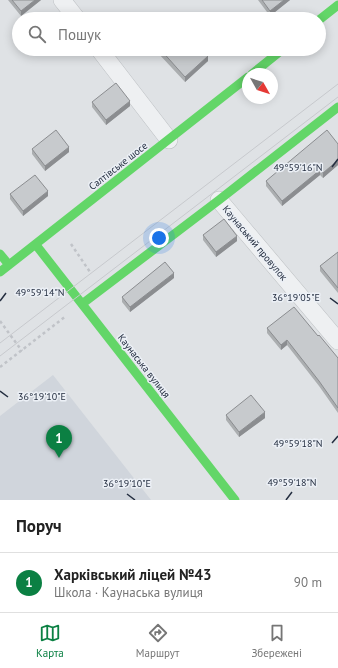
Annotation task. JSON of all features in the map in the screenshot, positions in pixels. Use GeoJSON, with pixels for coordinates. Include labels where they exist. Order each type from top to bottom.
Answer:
{"type":"FeatureCollection","features":[{"type":"Feature","properties":{"kind":"street"},"geometry":{"type":"LineString","coordinates":[[62,0],[71,12]]}},
{"type":"Feature","properties":{"kind":"street"},"geometry":{"type":"LineString","coordinates":[[326,14],[338,5]]}},
{"type":"Feature","properties":{"kind":"street"},"geometry":{"type":"LineString","coordinates":[[104,56],[169,140]]}},
{"type":"Feature","properties":{"kind":"street"},"geometry":{"type":"LineString","coordinates":[[259,68],[274,56]]}},
{"type":"Feature","properties":{"kind":"street","name":"Салтівське шосе"},"geometry":{"type":"LineString","coordinates":[[0,272],[242,82]]}},
{"type":"Feature","properties":{"kind":"street"},"geometry":{"type":"LineString","coordinates":[[82,304],[338,107]]}},
{"type":"Feature","properties":{"kind":"street","name":"Каунаський провулок"},"geometry":{"type":"LineString","coordinates":[[219,200],[338,341]]}},
{"type":"Feature","properties":{"kind":"street","name":"Каунаська вулиця"},"geometry":{"type":"LineString","coordinates":[[36,245],[236,500]]}},
{"type":"Feature","properties":{"kind":"street"},"geometry":{"type":"LineString","coordinates":[[0,254],[9,265]]}},
{"type":"Feature","properties":{"kind":"path"},"geometry":{"type":"LineString","coordinates":[[71,244],[102,289]]}},
{"type":"Feature","properties":{"kind":"path"},"geometry":{"type":"LineString","coordinates":[[0,367],[82,304]]}},
{"type":"Feature","properties":{"kind":"path"},"geometry":{"type":"LineString","coordinates":[[0,321],[22,351]]}},
{"type":"Feature","properties":{"kind":"shaded area"},"geometry":{"type":"Polygon","coordinates":[[[53,375],[151,500],[0,500],[0,416],[53,375]]]}},
{"type":"Feature","properties":{"kind":"building"},"geometry":{"type":"Polygon","coordinates":[[[12,0],[35,0],[21,11],[12,0]]]}},
{"type":"Feature","properties":{"kind":"building"},"geometry":{"type":"Polygon","coordinates":[[[262,0],[284,0],[270,11],[262,0]]]}},
{"type":"Feature","properties":{"kind":"building"},"geometry":{"type":"Polygon","coordinates":[[[166,56],[208,56],[185,77],[166,56]]]}},
{"type":"Feature","properties":{"kind":"building"},"geometry":{"type":"Polygon","coordinates":[[[116,83],[130,101],[106,120],[92,102],[116,83]]]}},
{"type":"Feature","properties":{"kind":"building"},"geometry":{"type":"Polygon","coordinates":[[[56,130],[69,147],[45,166],[32,149],[56,130]]]}},
{"type":"Feature","properties":{"kind":"building"},"geometry":{"type":"Polygon","coordinates":[[[327,130],[338,144],[338,160],[323,173],[320,170],[282,201],[266,181],[327,130]]]}},
{"type":"Feature","properties":{"kind":"building"},"geometry":{"type":"Polygon","coordinates":[[[35,175],[48,191],[23,211],[10,194],[35,175]]]}},
{"type":"Feature","properties":{"kind":"building"},"geometry":{"type":"Polygon","coordinates":[[[224,219],[237,236],[216,252],[203,235],[224,219]]]}},
{"type":"Feature","properties":{"kind":"building"},"geometry":{"type":"Polygon","coordinates":[[[338,252],[338,288],[320,266],[338,252]]]}},
{"type":"Feature","properties":{"kind":"building"},"geometry":{"type":"Polygon","coordinates":[[[165,262],[174,273],[130,307],[122,297],[165,262]]]}},
{"type":"Feature","properties":{"kind":"building"},"geometry":{"type":"Polygon","coordinates":[[[294,307],[338,358],[338,408],[287,340],[281,345],[267,328],[294,307]]]}},
{"type":"Feature","properties":{"kind":"building"},"geometry":{"type":"Polygon","coordinates":[[[251,395],[265,412],[239,432],[226,415],[251,395]]]}},
{"type":"Feature","properties":{"kind":"tram line"},"geometry":{"type":"LineString","coordinates":[[0,343],[338,84]]}},
{"type":"Feature","properties":{"kind":"tram line"},"geometry":{"type":"LineString","coordinates":[[0,356],[338,97]]}},
{"type":"Feature","properties":{"kind":"traffic: fast"},"geometry":{"type":"LineString","coordinates":[[326,14],[338,5]]}},
{"type":"Feature","properties":{"kind":"traffic: fast"},"geometry":{"type":"LineString","coordinates":[[259,68],[274,56]]}},
{"type":"Feature","properties":{"kind":"traffic: fast"},"geometry":{"type":"LineString","coordinates":[[0,272],[242,82]]}},
{"type":"Feature","properties":{"kind":"traffic: fast"},"geometry":{"type":"LineString","coordinates":[[82,304],[338,107]]}},
{"type":"Feature","properties":{"kind":"traffic: fast"},"geometry":{"type":"LineString","coordinates":[[36,245],[235,500]]}},
{"type":"Feature","properties":{"kind":"traffic: fast"},"geometry":{"type":"LineString","coordinates":[[0,254],[9,265]]}},
{"type":"Feature","properties":{"kind":"place","name":"Харківський ліцей №43"},"geometry":{"type":"Point","coordinates":[59,458]}}]}
